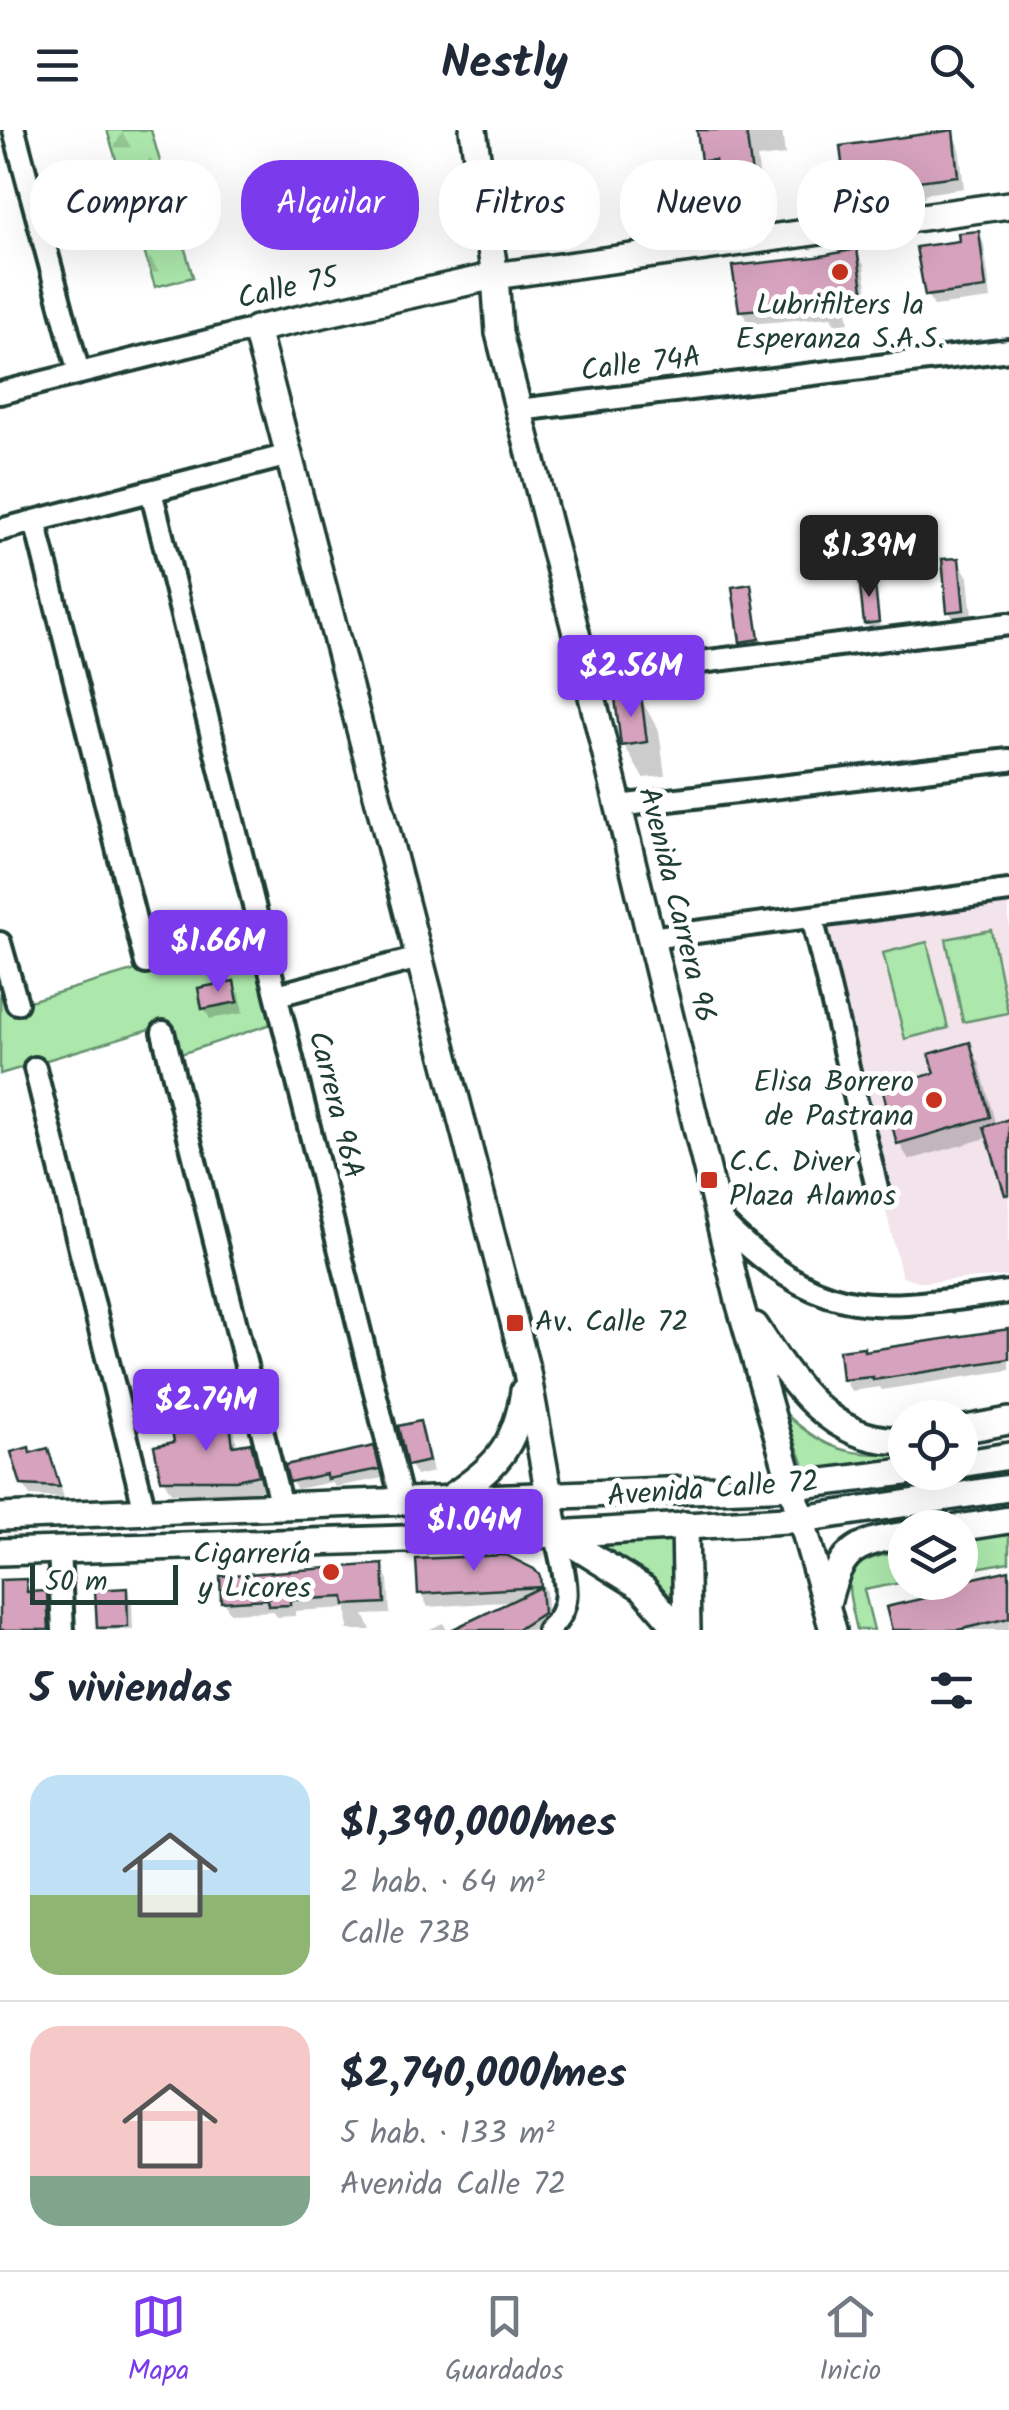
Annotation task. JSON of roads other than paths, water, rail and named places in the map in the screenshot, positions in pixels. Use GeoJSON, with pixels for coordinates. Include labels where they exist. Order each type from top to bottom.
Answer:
{"type":"FeatureCollection","features":[{"type":"Feature","properties":{"kind":"main road","name":"Avenida Carrera 96"},"geometry":{"type":"LineString","coordinates":[[474,130],[499,333],[739,1301],[833,1630]]}},
{"type":"Feature","properties":{"kind":"main road","name":"Calle 75"},"geometry":{"type":"LineString","coordinates":[[256,329],[495,276],[1009,205]]}},
{"type":"Feature","properties":{"kind":"main road"},"geometry":{"type":"LineString","coordinates":[[256,329],[527,1372],[556,1534],[642,1588],[679,1630]]}},
{"type":"Feature","properties":{"kind":"main road"},"geometry":{"type":"LineString","coordinates":[[739,1301],[804,1396],[846,1428],[888,1439]]}},
{"type":"Feature","properties":{"kind":"main road"},"geometry":{"type":"LineString","coordinates":[[448,1499],[486,1473],[506,1450],[518,1421],[527,1372]]}},
{"type":"Feature","properties":{"kind":"main road"},"geometry":{"type":"LineString","coordinates":[[978,1427],[1009,1421]]}},
{"type":"Feature","properties":{"kind":"main road"},"geometry":{"type":"LineString","coordinates":[[978,1461],[1009,1456]]}},
{"type":"Feature","properties":{"kind":"main road","name":"Avenida Calle 72"},"geometry":{"type":"LineString","coordinates":[[1,1513],[793,1486],[888,1474]]}},
{"type":"Feature","properties":{"kind":"main road","name":"Avenida Calle 72"},"geometry":{"type":"LineString","coordinates":[[0,1552],[556,1534],[802,1519],[1009,1488]]}},
{"type":"Feature","properties":{"kind":"main road"},"geometry":{"type":"LineString","coordinates":[[978,1525],[1009,1520]]}},
{"type":"Feature","properties":{"kind":"main road"},"geometry":{"type":"LineString","coordinates":[[685,1525],[687,1630]]}},
{"type":"Feature","properties":{"kind":"main road"},"geometry":{"type":"LineString","coordinates":[[827,1604],[834,1574],[848,1556],[876,1540],[888,1538]]}},
{"type":"Feature","properties":{"kind":"street"},"geometry":{"type":"LineString","coordinates":[[14,130],[78,373]]}},
{"type":"Feature","properties":{"kind":"street","name":"Calle 75"},"geometry":{"type":"LineString","coordinates":[[0,392],[256,329]]}},
{"type":"Feature","properties":{"kind":"street","name":"Calle 74A"},"geometry":{"type":"LineString","coordinates":[[519,410],[1009,350]]}},
{"type":"Feature","properties":{"kind":"street"},"geometry":{"type":"LineString","coordinates":[[0,530],[288,456]]}},
{"type":"Feature","properties":{"kind":"street","name":"Carrera 96A"},"geometry":{"type":"LineString","coordinates":[[151,491],[402,1500]]}},
{"type":"Feature","properties":{"kind":"street"},"geometry":{"type":"LineString","coordinates":[[35,521],[146,963]]}},
{"type":"Feature","properties":{"kind":"street"},"geometry":{"type":"LineString","coordinates":[[587,676],[1009,624]]}},
{"type":"Feature","properties":{"kind":"street"},"geometry":{"type":"LineString","coordinates":[[618,806],[1009,760]]}},
{"type":"Feature","properties":{"kind":"street"},"geometry":{"type":"LineString","coordinates":[[650,938],[1009,891]]}},
{"type":"Feature","properties":{"kind":"street"},"geometry":{"type":"LineString","coordinates":[[812,917],[878,1192]]}},
{"type":"Feature","properties":{"kind":"street"},"geometry":{"type":"LineString","coordinates":[[0,944],[17,1003]]}},
{"type":"Feature","properties":{"kind":"street"},"geometry":{"type":"LineString","coordinates":[[276,996],[420,958]]}},
{"type":"Feature","properties":{"kind":"street"},"geometry":{"type":"LineString","coordinates":[[163,1032],[282,1506]]}},
{"type":"Feature","properties":{"kind":"street"},"geometry":{"type":"LineString","coordinates":[[35,1068],[145,1511]]}},
{"type":"Feature","properties":{"kind":"street"},"geometry":{"type":"LineString","coordinates":[[719,1219],[751,1251],[782,1274],[830,1299],[907,1305],[1009,1292]]}},
{"type":"Feature","properties":{"kind":"street"},"geometry":{"type":"LineString","coordinates":[[548,1630],[558,1622],[567,1605],[556,1534]]}},
{"type":"Feature","properties":{"kind":"street"},"geometry":{"type":"LineString","coordinates":[[59,1550],[63,1630]]}},
{"type":"Feature","properties":{"kind":"place","name":"Lubrifilters la Esperanza S.A.S."},"geometry":{"type":"Point","coordinates":[840,272]}},
{"type":"Feature","properties":{"kind":"place","name":"Elisa Borrero de Pastrana"},"geometry":{"type":"Point","coordinates":[934,1100]}},
{"type":"Feature","properties":{"kind":"place","name":"C.C. Diver Plaza Alamos"},"geometry":{"type":"Point","coordinates":[709,1180]}},
{"type":"Feature","properties":{"kind":"place","name":"Av. Calle 72"},"geometry":{"type":"Point","coordinates":[515,1323]}},
{"type":"Feature","properties":{"kind":"place","name":"Cigarrería y Licores"},"geometry":{"type":"Point","coordinates":[331,1572]}}]}
